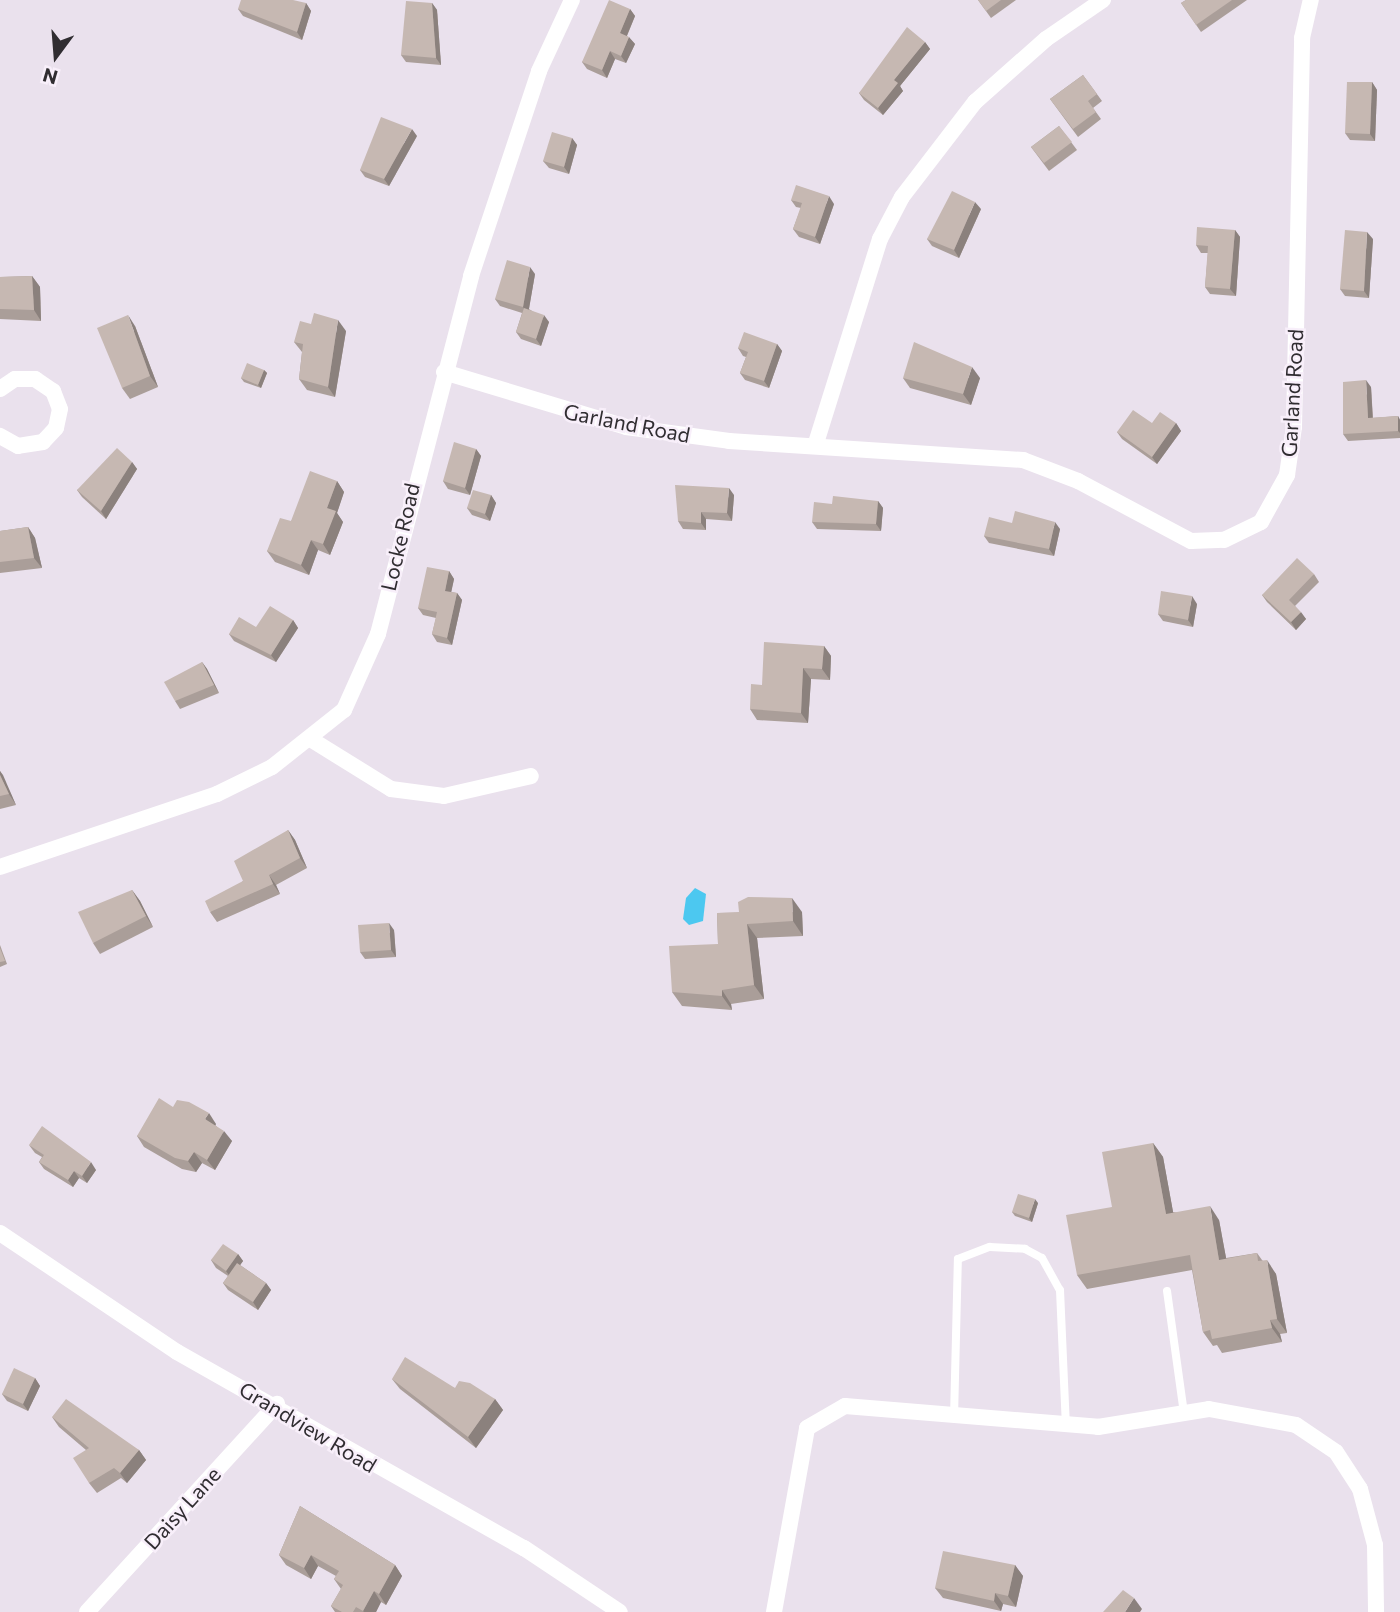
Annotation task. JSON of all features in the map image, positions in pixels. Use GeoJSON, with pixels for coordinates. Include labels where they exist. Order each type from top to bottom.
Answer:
{"type":"FeatureCollection","features":[{"type":"Feature","properties":{"kind":"street","name":"Locke Road"},"geometry":{"type":"LineString","coordinates":[[0,867],[217,794],[313,740],[344,710],[377,635],[444,372],[539,71],[572,0]]}},
{"type":"Feature","properties":{"kind":"street"},"geometry":{"type":"LineString","coordinates":[[816,443],[876,252],[902,197],[975,102],[1046,38],[1103,0]]}},
{"type":"Feature","properties":{"kind":"street","name":"Garland Road"},"geometry":{"type":"LineString","coordinates":[[444,372],[626,427],[729,441],[816,443],[1023,460],[1078,481],[1191,541],[1224,540],[1261,522],[1286,475],[1294,427],[1302,38],[1311,0]]}},
{"type":"Feature","properties":{"kind":"street"},"geometry":{"type":"LineString","coordinates":[[0,389],[15,379],[35,379],[53,391],[60,409],[56,428],[43,442],[18,446],[0,436]]}},
{"type":"Feature","properties":{"kind":"street"},"geometry":{"type":"LineString","coordinates":[[313,740],[391,789],[444,796],[530,776]]}},
{"type":"Feature","properties":{"kind":"street","name":"Grandview Road"},"geometry":{"type":"LineString","coordinates":[[0,1233],[177,1352],[276,1404],[379,1470],[524,1548],[620,1612]]}},
{"type":"Feature","properties":{"kind":"street","name":"Daisy Lane"},"geometry":{"type":"LineString","coordinates":[[86,1612],[276,1404]]}},
{"type":"Feature","properties":{"kind":"street"},"geometry":{"type":"LineString","coordinates":[[774,1612],[807,1429],[845,1406],[954,1418],[1066,1425],[1209,1409],[1296,1425],[1336,1452],[1360,1489],[1375,1545],[1376,1612]]}},
{"type":"Feature","properties":{"kind":"lane"},"geometry":{"type":"LineString","coordinates":[[954,1418],[958,1259],[990,1247],[1025,1249],[1042,1258],[1060,1290],[1066,1425]]}},
{"type":"Feature","properties":{"kind":"lane"},"geometry":{"type":"LineString","coordinates":[[1167,1291],[1184,1413]]}},
{"type":"Feature","properties":{"kind":"water"},"geometry":{"type":"Polygon","coordinates":[[[695,888],[706,894],[703,921],[689,925],[683,919],[686,898],[695,888]]]}},
{"type":"Feature","properties":{"kind":"building"},"geometry":{"type":"Polygon","coordinates":[[[241,0],[293,0],[306,3],[297,32],[238,9],[241,0]]]}},
{"type":"Feature","properties":{"kind":"building"},"geometry":{"type":"Polygon","coordinates":[[[609,0],[630,9],[620,33],[629,37],[621,56],[610,51],[602,70],[582,62],[609,0]]]}},
{"type":"Feature","properties":{"kind":"building"},"geometry":{"type":"Polygon","coordinates":[[[978,0],[1001,0],[986,11],[978,0]]]}},
{"type":"Feature","properties":{"kind":"building"},"geometry":{"type":"Polygon","coordinates":[[[1186,0],[1232,0],[1196,25],[1181,3],[1186,0]]]}},
{"type":"Feature","properties":{"kind":"building"},"geometry":{"type":"Polygon","coordinates":[[[406,1],[432,3],[436,58],[401,55],[406,1]]]}},
{"type":"Feature","properties":{"kind":"building"},"geometry":{"type":"Polygon","coordinates":[[[907,27],[925,42],[894,80],[898,83],[878,108],[859,93],[907,27]]]}},
{"type":"Feature","properties":{"kind":"building"},"geometry":{"type":"Polygon","coordinates":[[[1083,75],[1097,94],[1088,101],[1096,112],[1073,129],[1050,99],[1083,75]]]}},
{"type":"Feature","properties":{"kind":"building"},"geometry":{"type":"Polygon","coordinates":[[[1347,82],[1372,82],[1370,134],[1345,133],[1347,82]]]}},
{"type":"Feature","properties":{"kind":"building"},"geometry":{"type":"Polygon","coordinates":[[[381,117],[412,129],[384,179],[360,170],[381,117]]]}},
{"type":"Feature","properties":{"kind":"building"},"geometry":{"type":"Polygon","coordinates":[[[1059,126],[1072,142],[1044,163],[1031,147],[1059,126]]]}},
{"type":"Feature","properties":{"kind":"building"},"geometry":{"type":"Polygon","coordinates":[[[552,132],[572,138],[564,167],[543,161],[552,132]]]}},
{"type":"Feature","properties":{"kind":"building"},"geometry":{"type":"Polygon","coordinates":[[[796,185],[829,196],[815,237],[793,229],[802,203],[791,200],[796,185]]]}},
{"type":"Feature","properties":{"kind":"building"},"geometry":{"type":"Polygon","coordinates":[[[952,191],[975,202],[954,250],[927,239],[952,191]]]}},
{"type":"Feature","properties":{"kind":"building"},"geometry":{"type":"Polygon","coordinates":[[[1197,227],[1235,230],[1230,289],[1205,287],[1208,246],[1196,245],[1197,227]]]}},
{"type":"Feature","properties":{"kind":"building"},"geometry":{"type":"Polygon","coordinates":[[[1345,230],[1367,232],[1364,291],[1340,289],[1345,230]]]}},
{"type":"Feature","properties":{"kind":"building"},"geometry":{"type":"Polygon","coordinates":[[[507,260],[530,267],[523,307],[495,299],[507,260]]]}},
{"type":"Feature","properties":{"kind":"building"},"geometry":{"type":"Polygon","coordinates":[[[32,276],[34,310],[0,309],[0,277],[32,276]]]}},
{"type":"Feature","properties":{"kind":"building"},"geometry":{"type":"Polygon","coordinates":[[[524,308],[544,315],[536,339],[516,332],[524,308]]]}},
{"type":"Feature","properties":{"kind":"building"},"geometry":{"type":"Polygon","coordinates":[[[314,313],[338,320],[328,387],[299,379],[303,344],[294,342],[300,321],[311,324],[314,313]]]}},
{"type":"Feature","properties":{"kind":"building"},"geometry":{"type":"Polygon","coordinates":[[[128,315],[150,376],[122,388],[97,328],[128,315]]]}},
{"type":"Feature","properties":{"kind":"building"},"geometry":{"type":"Polygon","coordinates":[[[744,332],[777,344],[764,381],[740,373],[748,352],[738,348],[744,332]]]}},
{"type":"Feature","properties":{"kind":"building"},"geometry":{"type":"Polygon","coordinates":[[[914,342],[972,367],[963,394],[903,378],[914,342]]]}},
{"type":"Feature","properties":{"kind":"building"},"geometry":{"type":"Polygon","coordinates":[[[247,363],[264,370],[258,385],[241,378],[247,363]]]}},
{"type":"Feature","properties":{"kind":"building"},"geometry":{"type":"Polygon","coordinates":[[[1366,380],[1368,418],[1398,416],[1398,431],[1343,434],[1343,382],[1366,380]]]}},
{"type":"Feature","properties":{"kind":"building"},"geometry":{"type":"Polygon","coordinates":[[[1133,410],[1152,423],[1160,412],[1176,423],[1152,457],[1117,432],[1133,410]]]}},
{"type":"Feature","properties":{"kind":"building"},"geometry":{"type":"Polygon","coordinates":[[[454,442],[476,449],[465,488],[443,481],[454,442]]]}},
{"type":"Feature","properties":{"kind":"building"},"geometry":{"type":"Polygon","coordinates":[[[117,448],[132,462],[101,511],[77,490],[117,448]]]}},
{"type":"Feature","properties":{"kind":"building"},"geometry":{"type":"Polygon","coordinates":[[[310,471],[337,481],[327,508],[336,511],[323,544],[311,540],[301,565],[267,551],[280,518],[291,521],[310,471]]]}},
{"type":"Feature","properties":{"kind":"building"},"geometry":{"type":"Polygon","coordinates":[[[675,485],[729,488],[727,513],[701,512],[701,523],[678,521],[675,485]]]}},
{"type":"Feature","properties":{"kind":"building"},"geometry":{"type":"Polygon","coordinates":[[[473,490],[491,495],[485,514],[467,508],[473,490]]]}},
{"type":"Feature","properties":{"kind":"building"},"geometry":{"type":"Polygon","coordinates":[[[833,496],[878,501],[876,524],[812,522],[814,502],[832,504],[833,496]]]}},
{"type":"Feature","properties":{"kind":"building"},"geometry":{"type":"Polygon","coordinates":[[[1015,511],[1055,522],[1049,549],[984,536],[989,517],[1012,523],[1015,511]]]}},
{"type":"Feature","properties":{"kind":"building"},"geometry":{"type":"Polygon","coordinates":[[[28,527],[34,558],[0,562],[0,531],[28,527]]]}},
{"type":"Feature","properties":{"kind":"building"},"geometry":{"type":"Polygon","coordinates":[[[1297,558],[1314,574],[1289,600],[1301,612],[1291,622],[1262,595],[1297,558]]]}},
{"type":"Feature","properties":{"kind":"building"},"geometry":{"type":"Polygon","coordinates":[[[427,567],[449,571],[445,591],[457,593],[447,638],[432,634],[437,612],[418,608],[427,567]]]}},
{"type":"Feature","properties":{"kind":"building"},"geometry":{"type":"Polygon","coordinates":[[[1161,591],[1192,596],[1188,620],[1158,614],[1161,591]]]}},
{"type":"Feature","properties":{"kind":"building"},"geometry":{"type":"Polygon","coordinates":[[[270,606],[293,620],[271,655],[229,634],[239,617],[256,627],[270,606]]]}},
{"type":"Feature","properties":{"kind":"building"},"geometry":{"type":"Polygon","coordinates":[[[764,642],[824,646],[822,669],[803,668],[801,713],[750,709],[751,684],[762,685],[764,642]]]}},
{"type":"Feature","properties":{"kind":"building"},"geometry":{"type":"Polygon","coordinates":[[[202,662],[214,685],[175,701],[164,682],[202,662]]]}},
{"type":"Feature","properties":{"kind":"building"},"geometry":{"type":"Polygon","coordinates":[[[0,775],[9,794],[0,796],[0,775]]]}},
{"type":"Feature","properties":{"kind":"building"},"geometry":{"type":"Polygon","coordinates":[[[288,830],[300,858],[269,875],[273,884],[210,912],[205,901],[243,881],[234,861],[288,830]]]}},
{"type":"Feature","properties":{"kind":"building"},"geometry":{"type":"Polygon","coordinates":[[[132,890],[146,916],[93,943],[78,912],[132,890]]]}},
{"type":"Feature","properties":{"kind":"building"},"geometry":{"type":"Polygon","coordinates":[[[748,897],[792,898],[793,921],[747,924],[754,985],[722,990],[722,996],[672,992],[669,946],[718,944],[717,913],[739,912],[738,902],[748,897]]]}},
{"type":"Feature","properties":{"kind":"building"},"geometry":{"type":"Polygon","coordinates":[[[389,923],[391,950],[360,952],[358,925],[389,923]]]}},
{"type":"Feature","properties":{"kind":"building"},"geometry":{"type":"Polygon","coordinates":[[[0,948],[5,961],[0,962],[0,948]]]}},
{"type":"Feature","properties":{"kind":"building"},"geometry":{"type":"Polygon","coordinates":[[[159,1098],[173,1107],[177,1100],[189,1102],[209,1113],[205,1119],[224,1131],[207,1160],[194,1152],[188,1161],[175,1158],[137,1136],[159,1098]]]}},
{"type":"Feature","properties":{"kind":"building"},"geometry":{"type":"Polygon","coordinates":[[[42,1126],[91,1162],[82,1176],[74,1171],[68,1180],[39,1162],[44,1155],[29,1145],[42,1126]]]}},
{"type":"Feature","properties":{"kind":"building"},"geometry":{"type":"Polygon","coordinates":[[[1153,1143],[1166,1214],[1210,1206],[1219,1260],[1257,1253],[1258,1261],[1267,1260],[1277,1319],[1270,1320],[1272,1328],[1212,1339],[1210,1330],[1203,1332],[1190,1255],[1077,1275],[1066,1215],[1112,1207],[1102,1152],[1153,1143]]]}},
{"type":"Feature","properties":{"kind":"building"},"geometry":{"type":"Polygon","coordinates":[[[1018,1194],[1035,1199],[1029,1218],[1012,1212],[1018,1194]]]}},
{"type":"Feature","properties":{"kind":"building"},"geometry":{"type":"Polygon","coordinates":[[[223,1244],[238,1254],[226,1271],[211,1260],[223,1244]]]}},
{"type":"Feature","properties":{"kind":"building"},"geometry":{"type":"Polygon","coordinates":[[[237,1263],[266,1283],[253,1302],[223,1283],[237,1263]]]}},
{"type":"Feature","properties":{"kind":"building"},"geometry":{"type":"Polygon","coordinates":[[[405,1357],[455,1388],[459,1381],[470,1383],[495,1399],[468,1437],[392,1379],[405,1357]]]}},
{"type":"Feature","properties":{"kind":"building"},"geometry":{"type":"Polygon","coordinates":[[[14,1368],[35,1378],[23,1404],[2,1394],[14,1368]]]}},
{"type":"Feature","properties":{"kind":"building"},"geometry":{"type":"Polygon","coordinates":[[[66,1399],[139,1450],[120,1473],[114,1468],[89,1483],[73,1458],[89,1448],[52,1417],[66,1399]]]}},
{"type":"Feature","properties":{"kind":"building"},"geometry":{"type":"Polygon","coordinates":[[[300,1506],[395,1565],[379,1594],[374,1591],[363,1611],[356,1607],[353,1612],[342,1612],[331,1606],[343,1585],[334,1579],[339,1571],[311,1555],[304,1568],[279,1555],[300,1506]]]}},
{"type":"Feature","properties":{"kind":"building"},"geometry":{"type":"Polygon","coordinates":[[[943,1551],[1015,1565],[1008,1596],[995,1593],[994,1601],[935,1588],[943,1551]]]}},
{"type":"Feature","properties":{"kind":"building"},"geometry":{"type":"Polygon","coordinates":[[[1123,1590],[1134,1598],[1125,1612],[1103,1612],[1123,1590]]]}}]}
